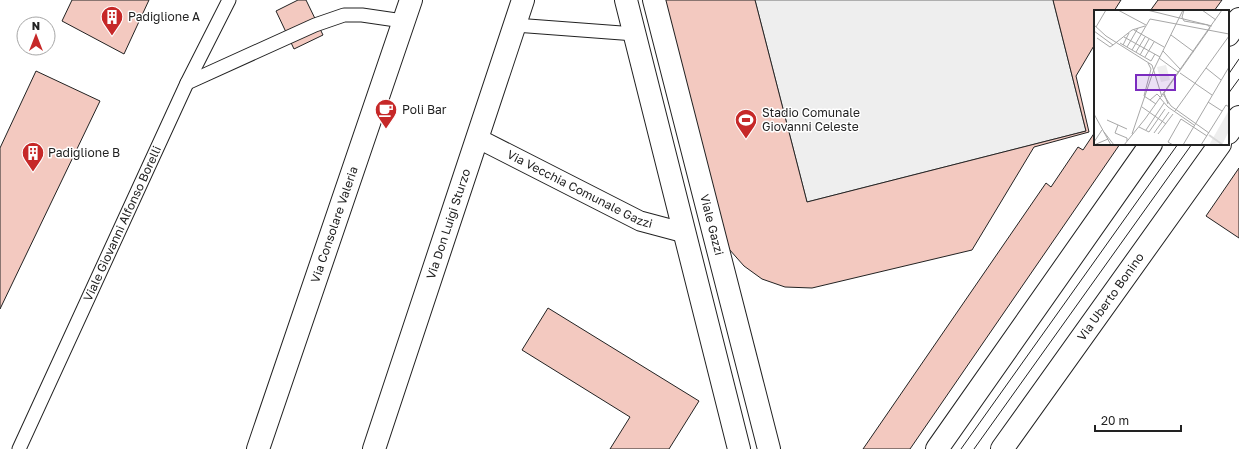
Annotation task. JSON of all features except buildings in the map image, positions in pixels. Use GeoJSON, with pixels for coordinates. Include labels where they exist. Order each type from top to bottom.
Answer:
{"type":"FeatureCollection","features":[{"type":"Feature","properties":{"kind":"main road","name":"Via Consolare Valeria"},"geometry":{"type":"LineString","coordinates":[[258,449],[411,0]]}},
{"type":"Feature","properties":{"kind":"main road","name":"Via Don Luigi Sturzo"},"geometry":{"type":"LineString","coordinates":[[374,449],[523,0]]}},
{"type":"Feature","properties":{"kind":"main road"},"geometry":{"type":"LineString","coordinates":[[626,0],[739,449]]}},
{"type":"Feature","properties":{"kind":"main road","name":"Viale Gazzi"},"geometry":{"type":"LineString","coordinates":[[654,0],[770,449]]}},
{"type":"Feature","properties":{"kind":"main road"},"geometry":{"type":"LineString","coordinates":[[1229,34],[1239,19]]}},
{"type":"Feature","properties":{"kind":"main road"},"geometry":{"type":"LineString","coordinates":[[1229,132],[1239,117]]}},
{"type":"Feature","properties":{"kind":"main road"},"geometry":{"type":"LineString","coordinates":[[937,449],[1150,145]]}},
{"type":"Feature","properties":{"kind":"main road","name":"Via Uberto Bonino"},"geometry":{"type":"LineString","coordinates":[[1002,449],[1219,145]]}},
{"type":"Feature","properties":{"kind":"street","name":"Via Vecchia Comunale Gazzi"},"geometry":{"type":"LineString","coordinates":[[477,138],[640,221],[685,233]]}},
{"type":"Feature","properties":{"kind":"lane","name":"Viale Giovanni Alfonso Borelli"},"geometry":{"type":"LineString","coordinates":[[19,449],[187,83],[229,0]]}},
{"type":"Feature","properties":{"kind":"lane"},"geometry":{"type":"LineString","coordinates":[[187,83],[315,25],[344,15],[362,15],[403,21]]}},
{"type":"Feature","properties":{"kind":"lane"},"geometry":{"type":"LineString","coordinates":[[515,25],[635,34]]}},
{"type":"Feature","properties":{"kind":"shaded area"},"geometry":{"type":"Polygon","coordinates":[[[755,0],[1053,0],[1086,131],[807,202],[755,0]]]}},
{"type":"Feature","properties":{"kind":"tram line"},"geometry":{"type":"LineString","coordinates":[[1229,74],[1239,59]]}},
{"type":"Feature","properties":{"kind":"tram line"},"geometry":{"type":"LineString","coordinates":[[1229,93],[1239,79]]}},
{"type":"Feature","properties":{"kind":"tram line"},"geometry":{"type":"LineString","coordinates":[[961,449],[1177,145]]}},
{"type":"Feature","properties":{"kind":"tram line"},"geometry":{"type":"LineString","coordinates":[[974,449],[1191,145]]}},
{"type":"Feature","properties":{"kind":"place","name":"Padiglione A"},"geometry":{"type":"Point","coordinates":[112,36]}},
{"type":"Feature","properties":{"kind":"place","name":"Poli Bar"},"geometry":{"type":"Point","coordinates":[386,130]}},
{"type":"Feature","properties":{"kind":"place","name":"Stadio Comunale Giovanni Celeste"},"geometry":{"type":"Point","coordinates":[746,140]}},
{"type":"Feature","properties":{"kind":"place","name":"Padiglione B"},"geometry":{"type":"Point","coordinates":[33,172]}}]}
